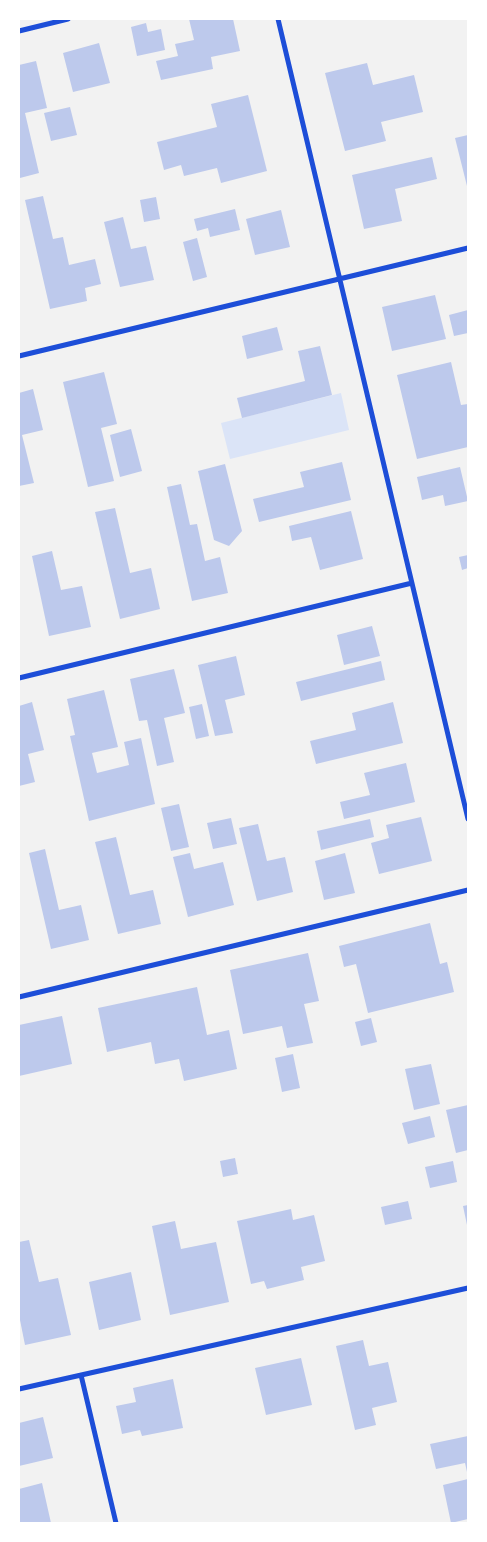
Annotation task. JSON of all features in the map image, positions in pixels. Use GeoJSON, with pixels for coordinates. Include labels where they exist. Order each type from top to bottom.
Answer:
{"type":"FeatureCollection","features":[{"type":"Feature","properties":{"kind":"street"},"geometry":{"type":"LineString","coordinates":[[19,31],[68,19]]}},
{"type":"Feature","properties":{"kind":"street"},"geometry":{"type":"LineString","coordinates":[[278,19],[468,819]]}},
{"type":"Feature","properties":{"kind":"street"},"geometry":{"type":"LineString","coordinates":[[19,356],[468,248]]}},
{"type":"Feature","properties":{"kind":"street"},"geometry":{"type":"LineString","coordinates":[[19,678],[412,583]]}},
{"type":"Feature","properties":{"kind":"street"},"geometry":{"type":"LineString","coordinates":[[19,997],[468,890]]}},
{"type":"Feature","properties":{"kind":"street"},"geometry":{"type":"LineString","coordinates":[[19,1389],[468,1288]]}},
{"type":"Feature","properties":{"kind":"street"},"geometry":{"type":"LineString","coordinates":[[81,1375],[116,1523]]}},
{"type":"Feature","properties":{"kind":"shaded area"},"geometry":{"type":"Polygon","coordinates":[[[341,393],[349,430],[230,459],[221,423],[341,393]]]}},
{"type":"Feature","properties":{"kind":"building"},"geometry":{"type":"Polygon","coordinates":[[[189,19],[233,19],[240,51],[211,57],[213,69],[161,80],[156,61],[178,56],[175,44],[194,40],[189,19]]]}},
{"type":"Feature","properties":{"kind":"building"},"geometry":{"type":"Polygon","coordinates":[[[146,23],[148,32],[161,29],[165,50],[137,56],[131,27],[146,23]]]}},
{"type":"Feature","properties":{"kind":"building"},"geometry":{"type":"Polygon","coordinates":[[[99,43],[110,83],[73,92],[63,53],[99,43]]]}},
{"type":"Feature","properties":{"kind":"building"},"geometry":{"type":"Polygon","coordinates":[[[36,61],[47,108],[25,113],[39,173],[20,178],[19,65],[36,61]]]}},
{"type":"Feature","properties":{"kind":"building"},"geometry":{"type":"Polygon","coordinates":[[[367,63],[373,85],[414,75],[423,112],[381,122],[386,141],[345,151],[325,73],[367,63]]]}},
{"type":"Feature","properties":{"kind":"building"},"geometry":{"type":"Polygon","coordinates":[[[248,95],[267,171],[221,183],[217,168],[184,176],[181,165],[164,170],[157,142],[217,127],[211,104],[248,95]]]}},
{"type":"Feature","properties":{"kind":"building"},"geometry":{"type":"Polygon","coordinates":[[[70,107],[77,135],[51,141],[44,113],[70,107]]]}},
{"type":"Feature","properties":{"kind":"building"},"geometry":{"type":"Polygon","coordinates":[[[468,135],[468,190],[455,138],[468,135]]]}},
{"type":"Feature","properties":{"kind":"building"},"geometry":{"type":"Polygon","coordinates":[[[432,157],[437,179],[395,189],[402,221],[364,229],[352,175],[432,157]]]}},
{"type":"Feature","properties":{"kind":"building"},"geometry":{"type":"Polygon","coordinates":[[[43,196],[53,239],[63,237],[69,265],[95,259],[101,284],[85,288],[87,301],[50,309],[25,200],[43,196]]]}},
{"type":"Feature","properties":{"kind":"building"},"geometry":{"type":"Polygon","coordinates":[[[156,197],[160,219],[144,222],[140,200],[156,197]]]}},
{"type":"Feature","properties":{"kind":"building"},"geometry":{"type":"Polygon","coordinates":[[[235,209],[240,230],[210,237],[208,228],[197,231],[194,219],[235,209]]]}},
{"type":"Feature","properties":{"kind":"building"},"geometry":{"type":"Polygon","coordinates":[[[281,210],[290,247],[255,255],[246,219],[281,210]]]}},
{"type":"Feature","properties":{"kind":"building"},"geometry":{"type":"Polygon","coordinates":[[[123,217],[131,249],[146,246],[154,280],[120,287],[104,222],[123,217]]]}},
{"type":"Feature","properties":{"kind":"building"},"geometry":{"type":"Polygon","coordinates":[[[197,238],[207,277],[193,281],[183,242],[197,238]]]}},
{"type":"Feature","properties":{"kind":"building"},"geometry":{"type":"Polygon","coordinates":[[[435,295],[446,339],[392,351],[382,307],[435,295]]]}},
{"type":"Feature","properties":{"kind":"building"},"geometry":{"type":"Polygon","coordinates":[[[468,310],[468,333],[454,336],[449,315],[468,310]]]}},
{"type":"Feature","properties":{"kind":"building"},"geometry":{"type":"Polygon","coordinates":[[[277,327],[283,350],[247,359],[242,336],[277,327]]]}},
{"type":"Feature","properties":{"kind":"building"},"geometry":{"type":"Polygon","coordinates":[[[320,346],[332,395],[242,418],[237,398],[305,381],[298,351],[320,346]]]}},
{"type":"Feature","properties":{"kind":"building"},"geometry":{"type":"Polygon","coordinates":[[[451,362],[461,405],[468,404],[468,447],[417,459],[397,375],[451,362]]]}},
{"type":"Feature","properties":{"kind":"building"},"geometry":{"type":"Polygon","coordinates":[[[104,372],[117,424],[101,428],[114,481],[88,487],[63,382],[104,372]]]}},
{"type":"Feature","properties":{"kind":"building"},"geometry":{"type":"Polygon","coordinates":[[[33,389],[43,430],[22,435],[34,483],[19,486],[19,393],[33,389]]]}},
{"type":"Feature","properties":{"kind":"building"},"geometry":{"type":"Polygon","coordinates":[[[131,429],[142,471],[120,477],[110,435],[131,429]]]}},
{"type":"Feature","properties":{"kind":"building"},"geometry":{"type":"Polygon","coordinates":[[[342,462],[351,500],[259,522],[253,499],[304,487],[300,472],[342,462]]]}},
{"type":"Feature","properties":{"kind":"building"},"geometry":{"type":"Polygon","coordinates":[[[225,464],[242,531],[229,546],[214,540],[198,471],[225,464]]]}},
{"type":"Feature","properties":{"kind":"building"},"geometry":{"type":"Polygon","coordinates":[[[460,467],[468,501],[445,506],[443,495],[422,500],[417,477],[460,467]]]}},
{"type":"Feature","properties":{"kind":"building"},"geometry":{"type":"Polygon","coordinates":[[[181,484],[190,525],[197,524],[205,561],[220,557],[228,593],[192,601],[167,487],[181,484]]]}},
{"type":"Feature","properties":{"kind":"building"},"geometry":{"type":"Polygon","coordinates":[[[115,508],[130,573],[151,568],[160,609],[120,619],[95,512],[115,508]]]}},
{"type":"Feature","properties":{"kind":"building"},"geometry":{"type":"Polygon","coordinates":[[[351,511],[363,559],[320,570],[311,537],[292,541],[289,526],[351,511]]]}},
{"type":"Feature","properties":{"kind":"building"},"geometry":{"type":"Polygon","coordinates":[[[52,551],[61,590],[82,586],[91,627],[49,636],[32,556],[52,551]]]}},
{"type":"Feature","properties":{"kind":"building"},"geometry":{"type":"Polygon","coordinates":[[[468,555],[468,568],[462,570],[459,557],[468,555]]]}},
{"type":"Feature","properties":{"kind":"building"},"geometry":{"type":"Polygon","coordinates":[[[372,626],[380,656],[344,665],[337,635],[372,626]]]}},
{"type":"Feature","properties":{"kind":"building"},"geometry":{"type":"Polygon","coordinates":[[[236,656],[245,695],[225,700],[233,733],[215,736],[198,665],[236,656]]]}},
{"type":"Feature","properties":{"kind":"building"},"geometry":{"type":"Polygon","coordinates":[[[381,661],[385,680],[301,701],[296,682],[381,661]]]}},
{"type":"Feature","properties":{"kind":"building"},"geometry":{"type":"Polygon","coordinates":[[[174,669],[185,713],[164,718],[174,762],[157,766],[147,720],[139,721],[130,679],[174,669]]]}},
{"type":"Feature","properties":{"kind":"building"},"geometry":{"type":"Polygon","coordinates":[[[104,690],[118,747],[92,753],[97,773],[129,765],[124,742],[141,738],[155,804],[89,821],[70,736],[75,735],[67,699],[104,690]]]}},
{"type":"Feature","properties":{"kind":"building"},"geometry":{"type":"Polygon","coordinates":[[[32,702],[44,750],[28,754],[35,782],[19,786],[19,706],[32,702]]]}},
{"type":"Feature","properties":{"kind":"building"},"geometry":{"type":"Polygon","coordinates":[[[393,702],[403,743],[316,764],[310,741],[356,730],[352,713],[393,702]]]}},
{"type":"Feature","properties":{"kind":"building"},"geometry":{"type":"Polygon","coordinates":[[[202,704],[209,736],[196,739],[189,707],[202,704]]]}},
{"type":"Feature","properties":{"kind":"building"},"geometry":{"type":"Polygon","coordinates":[[[406,763],[415,802],[344,819],[340,802],[370,795],[364,773],[406,763]]]}},
{"type":"Feature","properties":{"kind":"building"},"geometry":{"type":"Polygon","coordinates":[[[179,804],[189,847],[171,851],[161,808],[179,804]]]}},
{"type":"Feature","properties":{"kind":"building"},"geometry":{"type":"Polygon","coordinates":[[[421,817],[432,861],[379,874],[371,843],[389,838],[386,825],[421,817]]]}},
{"type":"Feature","properties":{"kind":"building"},"geometry":{"type":"Polygon","coordinates":[[[231,818],[237,844],[213,849],[207,823],[231,818]]]}},
{"type":"Feature","properties":{"kind":"building"},"geometry":{"type":"Polygon","coordinates":[[[370,819],[374,837],[321,850],[317,831],[370,819]]]}},
{"type":"Feature","properties":{"kind":"building"},"geometry":{"type":"Polygon","coordinates":[[[258,824],[267,861],[285,857],[293,892],[257,901],[239,828],[258,824]]]}},
{"type":"Feature","properties":{"kind":"building"},"geometry":{"type":"Polygon","coordinates":[[[116,837],[130,895],[153,890],[161,924],[118,934],[95,842],[116,837]]]}},
{"type":"Feature","properties":{"kind":"building"},"geometry":{"type":"Polygon","coordinates":[[[45,849],[59,910],[81,905],[89,940],[51,949],[29,853],[45,849]]]}},
{"type":"Feature","properties":{"kind":"building"},"geometry":{"type":"Polygon","coordinates":[[[190,853],[194,869],[223,862],[234,905],[188,917],[173,857],[190,853]]]}},
{"type":"Feature","properties":{"kind":"building"},"geometry":{"type":"Polygon","coordinates":[[[345,853],[355,893],[324,900],[315,861],[345,853]]]}},
{"type":"Feature","properties":{"kind":"building"},"geometry":{"type":"Polygon","coordinates":[[[430,923],[440,964],[447,962],[454,992],[368,1013],[356,964],[344,967],[339,946],[430,923]]]}},
{"type":"Feature","properties":{"kind":"building"},"geometry":{"type":"Polygon","coordinates":[[[308,953],[319,1001],[304,1004],[313,1043],[287,1048],[282,1026],[243,1034],[230,970],[308,953]]]}},
{"type":"Feature","properties":{"kind":"building"},"geometry":{"type":"Polygon","coordinates":[[[197,987],[207,1035],[229,1030],[237,1069],[184,1081],[179,1059],[155,1064],[151,1042],[107,1052],[98,1008],[197,987]]]}},
{"type":"Feature","properties":{"kind":"building"},"geometry":{"type":"Polygon","coordinates":[[[62,1016],[72,1064],[19,1076],[19,1025],[62,1016]]]}},
{"type":"Feature","properties":{"kind":"building"},"geometry":{"type":"Polygon","coordinates":[[[371,1018],[377,1042],[361,1046],[355,1022],[371,1018]]]}},
{"type":"Feature","properties":{"kind":"building"},"geometry":{"type":"Polygon","coordinates":[[[293,1054],[300,1088],[282,1092],[275,1058],[293,1054]]]}},
{"type":"Feature","properties":{"kind":"building"},"geometry":{"type":"Polygon","coordinates":[[[431,1064],[440,1104],[414,1110],[405,1069],[431,1064]]]}},
{"type":"Feature","properties":{"kind":"building"},"geometry":{"type":"Polygon","coordinates":[[[468,1105],[468,1150],[456,1153],[446,1110],[468,1105]]]}},
{"type":"Feature","properties":{"kind":"building"},"geometry":{"type":"Polygon","coordinates":[[[430,1116],[435,1137],[408,1144],[402,1123],[430,1116]]]}},
{"type":"Feature","properties":{"kind":"building"},"geometry":{"type":"Polygon","coordinates":[[[235,1158],[238,1174],[223,1177],[220,1161],[235,1158]]]}},
{"type":"Feature","properties":{"kind":"building"},"geometry":{"type":"Polygon","coordinates":[[[453,1161],[457,1182],[430,1188],[425,1167],[453,1161]]]}},
{"type":"Feature","properties":{"kind":"building"},"geometry":{"type":"Polygon","coordinates":[[[408,1201],[412,1219],[385,1225],[381,1207],[408,1201]]]}},
{"type":"Feature","properties":{"kind":"building"},"geometry":{"type":"Polygon","coordinates":[[[468,1205],[468,1225],[467,1225],[463,1206],[468,1205]]]}},
{"type":"Feature","properties":{"kind":"building"},"geometry":{"type":"Polygon","coordinates":[[[291,1209],[293,1220],[314,1215],[325,1261],[301,1267],[304,1280],[267,1289],[264,1281],[251,1284],[237,1221],[291,1209]]]}},
{"type":"Feature","properties":{"kind":"building"},"geometry":{"type":"Polygon","coordinates":[[[175,1221],[181,1249],[216,1242],[229,1302],[170,1315],[152,1226],[175,1221]]]}},
{"type":"Feature","properties":{"kind":"building"},"geometry":{"type":"Polygon","coordinates":[[[29,1240],[39,1282],[58,1278],[71,1335],[25,1345],[19,1315],[19,1242],[29,1240]]]}},
{"type":"Feature","properties":{"kind":"building"},"geometry":{"type":"Polygon","coordinates":[[[131,1272],[141,1320],[99,1330],[89,1282],[131,1272]]]}},
{"type":"Feature","properties":{"kind":"building"},"geometry":{"type":"Polygon","coordinates":[[[363,1340],[369,1366],[388,1362],[397,1402],[372,1408],[376,1425],[355,1430],[336,1346],[363,1340]]]}},
{"type":"Feature","properties":{"kind":"building"},"geometry":{"type":"Polygon","coordinates":[[[301,1358],[312,1405],[266,1415],[255,1368],[301,1358]]]}},
{"type":"Feature","properties":{"kind":"building"},"geometry":{"type":"Polygon","coordinates":[[[173,1379],[183,1428],[142,1436],[140,1430],[122,1434],[116,1406],[136,1402],[133,1388],[173,1379]]]}},
{"type":"Feature","properties":{"kind":"building"},"geometry":{"type":"Polygon","coordinates":[[[43,1417],[53,1458],[19,1466],[19,1423],[43,1417]]]}},
{"type":"Feature","properties":{"kind":"building"},"geometry":{"type":"Polygon","coordinates":[[[468,1436],[468,1472],[465,1463],[436,1469],[430,1444],[468,1436]]]}},
{"type":"Feature","properties":{"kind":"building"},"geometry":{"type":"Polygon","coordinates":[[[468,1479],[468,1519],[451,1523],[443,1485],[468,1479]]]}},
{"type":"Feature","properties":{"kind":"building"},"geometry":{"type":"Polygon","coordinates":[[[42,1483],[51,1523],[19,1523],[19,1489],[42,1483]]]}}]}
